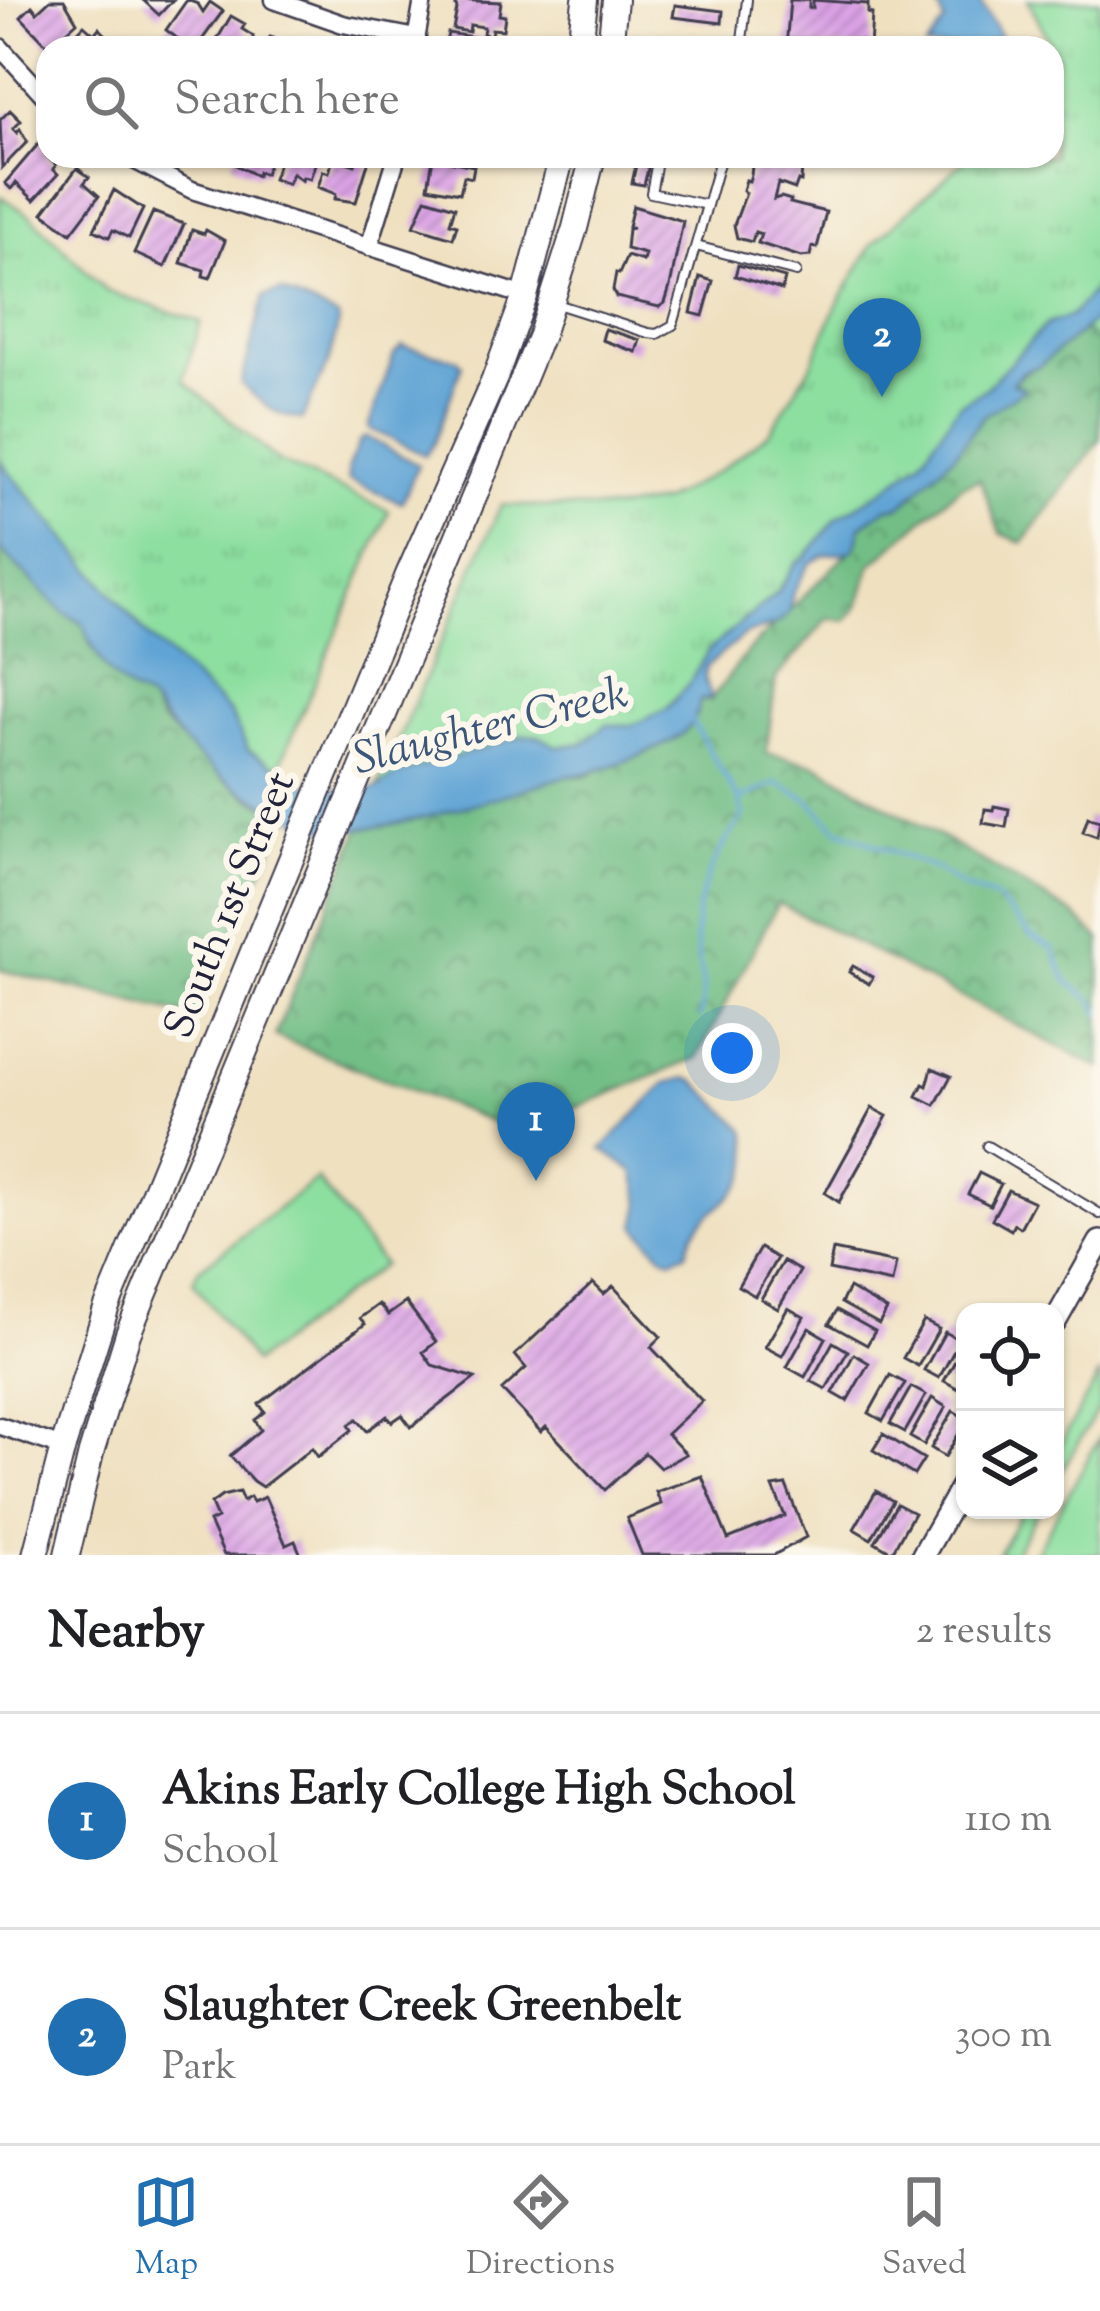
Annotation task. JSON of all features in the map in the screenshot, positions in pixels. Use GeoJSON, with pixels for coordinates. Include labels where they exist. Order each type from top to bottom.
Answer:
{"type":"FeatureCollection","features":[{"type":"Feature","properties":{"kind":"main road"},"geometry":{"type":"LineString","coordinates":[[581,36],[585,0]]}},
{"type":"Feature","properties":{"kind":"main road"},"geometry":{"type":"LineString","coordinates":[[611,36],[615,0]]}},
{"type":"Feature","properties":{"kind":"main road","name":"South 1st Street"},"geometry":{"type":"LineString","coordinates":[[35,1555],[106,1309],[408,575],[494,380],[525,296],[559,168]]}},
{"type":"Feature","properties":{"kind":"main road","name":"South 1st Street"},"geometry":{"type":"LineString","coordinates":[[67,1555],[91,1453],[128,1334],[554,303],[590,168]]}},
{"type":"Feature","properties":{"kind":"main road"},"geometry":{"type":"LineString","coordinates":[[525,296],[554,303]]}},
{"type":"Feature","properties":{"kind":"street"},"geometry":{"type":"LineString","coordinates":[[274,0],[389,36]]}},
{"type":"Feature","properties":{"kind":"street"},"geometry":{"type":"LineString","coordinates":[[417,36],[423,0]]}},
{"type":"Feature","properties":{"kind":"street"},"geometry":{"type":"LineString","coordinates":[[0,47],[36,87]]}},
{"type":"Feature","properties":{"kind":"street"},"geometry":{"type":"LineString","coordinates":[[149,168],[192,190],[525,296]]}},
{"type":"Feature","properties":{"kind":"street"},"geometry":{"type":"LineString","coordinates":[[369,247],[393,168]]}},
{"type":"Feature","properties":{"kind":"street"},"geometry":{"type":"LineString","coordinates":[[1064,1306],[1100,1242]]}},
{"type":"Feature","properties":{"kind":"street"},"geometry":{"type":"LineString","coordinates":[[0,1426],[63,1447]]}},
{"type":"Feature","properties":{"kind":"street"},"geometry":{"type":"LineString","coordinates":[[923,1555],[956,1496]]}},
{"type":"Feature","properties":{"kind":"lane"},"geometry":{"type":"LineString","coordinates":[[742,36],[747,0]]}},
{"type":"Feature","properties":{"kind":"lane"},"geometry":{"type":"LineString","coordinates":[[656,168],[651,193],[707,205]]}},
{"type":"Feature","properties":{"kind":"lane"},"geometry":{"type":"LineString","coordinates":[[554,303],[657,334],[678,317],[717,168]]}},
{"type":"Feature","properties":{"kind":"lane"},"geometry":{"type":"LineString","coordinates":[[696,246],[796,272]]}},
{"type":"Feature","properties":{"kind":"lane"},"geometry":{"type":"LineString","coordinates":[[987,1146],[1100,1214]]}},
{"type":"Feature","properties":{"kind":"green space"},"geometry":{"type":"Polygon","coordinates":[[[1028,0],[1100,0],[1100,346],[1071,316],[1047,324],[985,389],[959,405],[921,462],[837,518],[796,563],[778,592],[709,650],[666,710],[632,725],[606,725],[584,743],[558,747],[538,736],[523,736],[398,774],[377,788],[501,505],[615,509],[662,502],[719,471],[770,432],[812,363],[837,305],[872,245],[956,168],[1064,168],[1064,36],[1047,36],[1028,0]]]}},
{"type":"Feature","properties":{"kind":"green space"},"geometry":{"type":"Polygon","coordinates":[[[0,196],[31,216],[106,291],[201,322],[183,380],[278,461],[389,511],[278,769],[248,750],[230,713],[146,634],[0,461],[0,196]]]}},
{"type":"Feature","properties":{"kind":"green space"},"geometry":{"type":"Polygon","coordinates":[[[1084,330],[1100,346],[1100,440],[1023,543],[1000,533],[980,479],[961,486],[871,565],[858,606],[846,621],[828,618],[776,678],[766,753],[817,765],[1073,914],[1100,939],[1100,1068],[778,903],[697,1058],[517,1132],[275,1036],[361,826],[413,820],[567,776],[588,776],[700,700],[710,701],[748,651],[856,545],[861,526],[886,508],[901,505],[956,453],[983,416],[1023,388],[1012,382],[1084,330]]]}},
{"type":"Feature","properties":{"kind":"green space"},"geometry":{"type":"Polygon","coordinates":[[[0,549],[64,613],[83,624],[91,646],[129,690],[149,699],[161,721],[222,778],[288,816],[195,1017],[0,970],[0,549]]]}},
{"type":"Feature","properties":{"kind":"green space"},"geometry":{"type":"Polygon","coordinates":[[[317,1179],[383,1265],[254,1363],[193,1282],[198,1270],[317,1179]]]}},
{"type":"Feature","properties":{"kind":"green space"},"geometry":{"type":"Polygon","coordinates":[[[1100,1374],[1100,1406],[1064,1467],[1064,1437],[1100,1374]]]}},
{"type":"Feature","properties":{"kind":"green space"},"geometry":{"type":"Polygon","coordinates":[[[1100,1437],[1100,1555],[1034,1555],[1054,1519],[1064,1519],[1064,1501],[1100,1437]]]}},
{"type":"Feature","properties":{"kind":"green space"},"geometry":{"type":"Polygon","coordinates":[[[1018,1519],[1034,1519],[1013,1555],[997,1555],[1018,1519]]]}},
{"type":"Feature","properties":{"kind":"water"},"geometry":{"type":"Polygon","coordinates":[[[935,0],[979,0],[1000,35],[935,36],[945,22],[935,0]]]}},
{"type":"Feature","properties":{"kind":"water"},"geometry":{"type":"Polygon","coordinates":[[[1100,282],[1100,316],[1039,366],[1022,372],[1012,383],[1025,389],[983,416],[956,453],[901,506],[886,508],[861,526],[850,552],[824,555],[809,564],[793,593],[789,614],[777,624],[744,635],[706,667],[704,678],[712,698],[700,700],[695,718],[683,733],[609,767],[441,813],[373,827],[317,827],[233,785],[203,762],[150,701],[113,677],[83,623],[64,613],[0,549],[0,461],[146,634],[230,713],[248,750],[313,789],[377,788],[398,774],[523,736],[538,736],[558,747],[584,743],[606,725],[632,725],[666,710],[709,650],[778,592],[796,563],[837,518],[920,462],[959,405],[985,389],[1047,324],[1071,316],[1100,282]]]}},
{"type":"Feature","properties":{"kind":"water"},"geometry":{"type":"Polygon","coordinates":[[[281,291],[338,317],[339,322],[328,364],[302,419],[276,412],[241,384],[264,296],[281,291]]]}},
{"type":"Feature","properties":{"kind":"water"},"geometry":{"type":"Polygon","coordinates":[[[402,346],[457,359],[462,365],[434,443],[425,455],[368,428],[394,354],[402,346]]]}},
{"type":"Feature","properties":{"kind":"water"},"geometry":{"type":"Polygon","coordinates":[[[367,437],[418,465],[402,503],[348,480],[348,467],[360,440],[367,437]]]}},
{"type":"Feature","properties":{"kind":"water"},"geometry":{"type":"Polygon","coordinates":[[[686,1078],[695,1081],[746,1130],[749,1155],[739,1187],[705,1219],[686,1253],[671,1259],[636,1226],[641,1203],[634,1172],[602,1149],[666,1083],[686,1078]]]}},
{"type":"Feature","properties":{"kind":"building"},"geometry":{"type":"Polygon","coordinates":[[[50,0],[64,0],[77,22],[61,36],[39,36],[21,17],[32,6],[37,12],[50,0]]]}},
{"type":"Feature","properties":{"kind":"building"},"geometry":{"type":"Polygon","coordinates":[[[143,0],[173,0],[159,15],[143,0]]]}},
{"type":"Feature","properties":{"kind":"building"},"geometry":{"type":"Polygon","coordinates":[[[187,0],[203,12],[210,2],[223,11],[205,36],[174,36],[166,30],[187,0]]]}},
{"type":"Feature","properties":{"kind":"building"},"geometry":{"type":"Polygon","coordinates":[[[454,0],[501,2],[503,30],[492,29],[491,36],[483,34],[484,27],[470,25],[469,32],[453,29],[454,0]]]}},
{"type":"Feature","properties":{"kind":"building"},"geometry":{"type":"Polygon","coordinates":[[[790,0],[809,0],[809,8],[813,0],[868,4],[872,14],[871,36],[787,36],[790,0]]]}},
{"type":"Feature","properties":{"kind":"building"},"geometry":{"type":"Polygon","coordinates":[[[675,5],[723,11],[722,23],[673,17],[675,5]]]}},
{"type":"Feature","properties":{"kind":"building"},"geometry":{"type":"Polygon","coordinates":[[[231,16],[253,36],[219,36],[231,16]]]}},
{"type":"Feature","properties":{"kind":"building"},"geometry":{"type":"Polygon","coordinates":[[[84,25],[94,34],[99,28],[107,36],[73,36],[84,25]]]}},
{"type":"Feature","properties":{"kind":"building"},"geometry":{"type":"Polygon","coordinates":[[[10,110],[21,121],[13,129],[17,133],[20,129],[27,142],[2,168],[0,120],[10,110]]]}},
{"type":"Feature","properties":{"kind":"building"},"geometry":{"type":"Polygon","coordinates":[[[36,147],[36,168],[54,168],[58,174],[34,200],[16,183],[11,189],[5,183],[36,147]]]}},
{"type":"Feature","properties":{"kind":"building"},"geometry":{"type":"Polygon","coordinates":[[[77,168],[89,177],[84,183],[99,196],[71,233],[43,213],[77,168]]]}},
{"type":"Feature","properties":{"kind":"building"},"geometry":{"type":"Polygon","coordinates":[[[242,168],[267,168],[257,176],[242,168]]]}},
{"type":"Feature","properties":{"kind":"building"},"geometry":{"type":"Polygon","coordinates":[[[277,168],[314,168],[310,179],[303,177],[302,181],[292,173],[288,184],[273,179],[277,168]]]}},
{"type":"Feature","properties":{"kind":"building"},"geometry":{"type":"Polygon","coordinates":[[[330,168],[367,168],[356,202],[335,199],[336,194],[318,187],[323,171],[329,173],[330,168]]]}},
{"type":"Feature","properties":{"kind":"building"},"geometry":{"type":"Polygon","coordinates":[[[431,168],[474,168],[472,178],[464,176],[460,193],[428,187],[431,168]]]}},
{"type":"Feature","properties":{"kind":"building"},"geometry":{"type":"Polygon","coordinates":[[[635,168],[648,168],[644,185],[632,183],[635,168]]]}},
{"type":"Feature","properties":{"kind":"building"},"geometry":{"type":"Polygon","coordinates":[[[752,168],[802,168],[795,189],[778,183],[774,199],[781,197],[826,212],[817,248],[812,247],[810,256],[758,243],[761,234],[755,232],[752,242],[737,238],[734,225],[752,168]]]}},
{"type":"Feature","properties":{"kind":"building"},"geometry":{"type":"Polygon","coordinates":[[[114,190],[143,209],[129,238],[113,230],[109,237],[94,230],[114,190]]]}},
{"type":"Feature","properties":{"kind":"building"},"geometry":{"type":"Polygon","coordinates":[[[426,198],[455,207],[450,223],[457,225],[453,238],[414,226],[426,198]]]}},
{"type":"Feature","properties":{"kind":"building"},"geometry":{"type":"Polygon","coordinates":[[[633,206],[683,221],[670,287],[659,307],[616,297],[613,290],[616,273],[627,256],[643,261],[645,254],[626,249],[633,206]]]}},
{"type":"Feature","properties":{"kind":"building"},"geometry":{"type":"Polygon","coordinates":[[[153,212],[184,224],[165,267],[134,253],[153,212]]]}},
{"type":"Feature","properties":{"kind":"building"},"geometry":{"type":"Polygon","coordinates":[[[192,230],[204,234],[206,230],[225,241],[210,278],[203,276],[204,270],[181,263],[192,230]]]}},
{"type":"Feature","properties":{"kind":"building"},"geometry":{"type":"Polygon","coordinates":[[[738,265],[785,278],[782,290],[735,276],[738,265]]]}},
{"type":"Feature","properties":{"kind":"building"},"geometry":{"type":"Polygon","coordinates":[[[700,277],[713,281],[703,316],[691,313],[700,277]]]}},
{"type":"Feature","properties":{"kind":"building"},"geometry":{"type":"Polygon","coordinates":[[[605,329],[640,340],[636,352],[602,340],[605,329]]]}},
{"type":"Feature","properties":{"kind":"building"},"geometry":{"type":"Polygon","coordinates":[[[985,809],[1009,809],[1006,827],[983,823],[985,809]]]}},
{"type":"Feature","properties":{"kind":"building"},"geometry":{"type":"Polygon","coordinates":[[[1088,817],[1100,821],[1097,837],[1083,832],[1088,817]]]}},
{"type":"Feature","properties":{"kind":"building"},"geometry":{"type":"Polygon","coordinates":[[[853,966],[873,977],[869,984],[849,972],[853,966]]]}},
{"type":"Feature","properties":{"kind":"building"},"geometry":{"type":"Polygon","coordinates":[[[932,1068],[951,1076],[935,1105],[917,1096],[923,1084],[927,1086],[932,1068]]]}},
{"type":"Feature","properties":{"kind":"building"},"geometry":{"type":"Polygon","coordinates":[[[872,1108],[887,1116],[839,1202],[825,1193],[872,1108]]]}},
{"type":"Feature","properties":{"kind":"building"},"geometry":{"type":"Polygon","coordinates":[[[979,1173],[1001,1184],[990,1205],[968,1194],[979,1173]]]}},
{"type":"Feature","properties":{"kind":"building"},"geometry":{"type":"Polygon","coordinates":[[[1008,1190],[1034,1202],[1020,1228],[1014,1224],[1011,1230],[992,1219],[1008,1190]]]}},
{"type":"Feature","properties":{"kind":"building"},"geometry":{"type":"Polygon","coordinates":[[[760,1248],[777,1258],[755,1296],[738,1286],[760,1248]]]}},
{"type":"Feature","properties":{"kind":"building"},"geometry":{"type":"Polygon","coordinates":[[[833,1250],[896,1263],[892,1283],[829,1270],[833,1250]]]}},
{"type":"Feature","properties":{"kind":"building"},"geometry":{"type":"Polygon","coordinates":[[[783,1261],[800,1271],[778,1309],[761,1299],[783,1261]]]}},
{"type":"Feature","properties":{"kind":"building"},"geometry":{"type":"Polygon","coordinates":[[[593,1283],[604,1294],[613,1286],[661,1337],[651,1347],[702,1401],[667,1434],[686,1454],[660,1468],[645,1453],[605,1490],[546,1427],[541,1432],[502,1390],[526,1368],[515,1355],[593,1283]]]}},
{"type":"Feature","properties":{"kind":"building"},"geometry":{"type":"Polygon","coordinates":[[[849,1288],[887,1310],[879,1324],[841,1303],[849,1288]]]}},
{"type":"Feature","properties":{"kind":"building"},"geometry":{"type":"Polygon","coordinates":[[[406,1302],[436,1342],[423,1352],[432,1365],[475,1378],[411,1427],[402,1415],[392,1422],[387,1416],[367,1431],[357,1419],[349,1425],[352,1430],[318,1457],[312,1448],[262,1487],[253,1481],[230,1456],[261,1430],[255,1420],[265,1412],[259,1404],[365,1324],[360,1318],[379,1304],[388,1315],[406,1302]]]}},
{"type":"Feature","properties":{"kind":"building"},"geometry":{"type":"Polygon","coordinates":[[[788,1308],[804,1317],[782,1356],[765,1347],[788,1308]]]}},
{"type":"Feature","properties":{"kind":"building"},"geometry":{"type":"Polygon","coordinates":[[[837,1310],[875,1331],[867,1345],[829,1324],[837,1310]]]}},
{"type":"Feature","properties":{"kind":"building"},"geometry":{"type":"Polygon","coordinates":[[[924,1321],[939,1329],[918,1366],[903,1358],[924,1321]]]}},
{"type":"Feature","properties":{"kind":"building"},"geometry":{"type":"Polygon","coordinates":[[[809,1328],[826,1338],[805,1377],[787,1367],[809,1328]]]}},
{"type":"Feature","properties":{"kind":"building"},"geometry":{"type":"Polygon","coordinates":[[[945,1332],[956,1338],[956,1347],[939,1378],[924,1370],[945,1332]]]}},
{"type":"Feature","properties":{"kind":"building"},"geometry":{"type":"Polygon","coordinates":[[[833,1342],[848,1351],[826,1389],[811,1381],[833,1342]]]}},
{"type":"Feature","properties":{"kind":"building"},"geometry":{"type":"Polygon","coordinates":[[[854,1354],[869,1363],[847,1401],[833,1393],[854,1354]]]}},
{"type":"Feature","properties":{"kind":"building"},"geometry":{"type":"Polygon","coordinates":[[[956,1359],[956,1387],[944,1381],[956,1359]]]}},
{"type":"Feature","properties":{"kind":"building"},"geometry":{"type":"Polygon","coordinates":[[[890,1375],[905,1383],[883,1421],[869,1413],[890,1375]]]}},
{"type":"Feature","properties":{"kind":"building"},"geometry":{"type":"Polygon","coordinates":[[[911,1387],[926,1395],[905,1432],[890,1424],[911,1387]]]}},
{"type":"Feature","properties":{"kind":"building"},"geometry":{"type":"Polygon","coordinates":[[[932,1398],[946,1407],[924,1445],[910,1437],[932,1398]]]}},
{"type":"Feature","properties":{"kind":"building"},"geometry":{"type":"Polygon","coordinates":[[[956,1413],[956,1438],[945,1457],[931,1448],[956,1413]]]}},
{"type":"Feature","properties":{"kind":"building"},"geometry":{"type":"Polygon","coordinates":[[[883,1434],[924,1459],[914,1475],[873,1450],[883,1434]]]}},
{"type":"Feature","properties":{"kind":"building"},"geometry":{"type":"Polygon","coordinates":[[[702,1476],[728,1539],[785,1516],[773,1487],[786,1485],[806,1537],[774,1555],[642,1555],[627,1518],[661,1504],[656,1492],[702,1476]]]}},
{"type":"Feature","properties":{"kind":"building"},"geometry":{"type":"Polygon","coordinates":[[[876,1491],[893,1501],[871,1539],[854,1529],[876,1491]]]}},
{"type":"Feature","properties":{"kind":"building"},"geometry":{"type":"Polygon","coordinates":[[[239,1492],[243,1501],[265,1497],[286,1545],[295,1541],[301,1555],[224,1555],[209,1522],[217,1518],[211,1504],[239,1492]]]}},
{"type":"Feature","properties":{"kind":"building"},"geometry":{"type":"Polygon","coordinates":[[[897,1504],[914,1513],[892,1552],[875,1542],[897,1504]]]}},
{"type":"Feature","properties":{"kind":"waterway"},"geometry":{"type":"LineString","coordinates":[[690,718],[739,800],[776,783],[808,799],[837,829],[996,898],[1032,937],[1053,948],[1066,980],[1093,1001],[1100,1013]]}},
{"type":"Feature","properties":{"kind":"waterway"},"geometry":{"type":"LineString","coordinates":[[700,1017],[699,906],[717,858],[744,815],[739,800]]}},
{"type":"Feature","properties":{"kind":"place","name":"Slaughter Creek Greenbelt"},"geometry":{"type":"Point","coordinates":[882,397]}},
{"type":"Feature","properties":{"kind":"place","name":"Akins Early College High School"},"geometry":{"type":"Point","coordinates":[536,1181]}},
{"type":"Feature","properties":{"kind":"water label","name":"Slaughter Creek"},"geometry":{"type":"Point","coordinates":[491,729]}}]}
